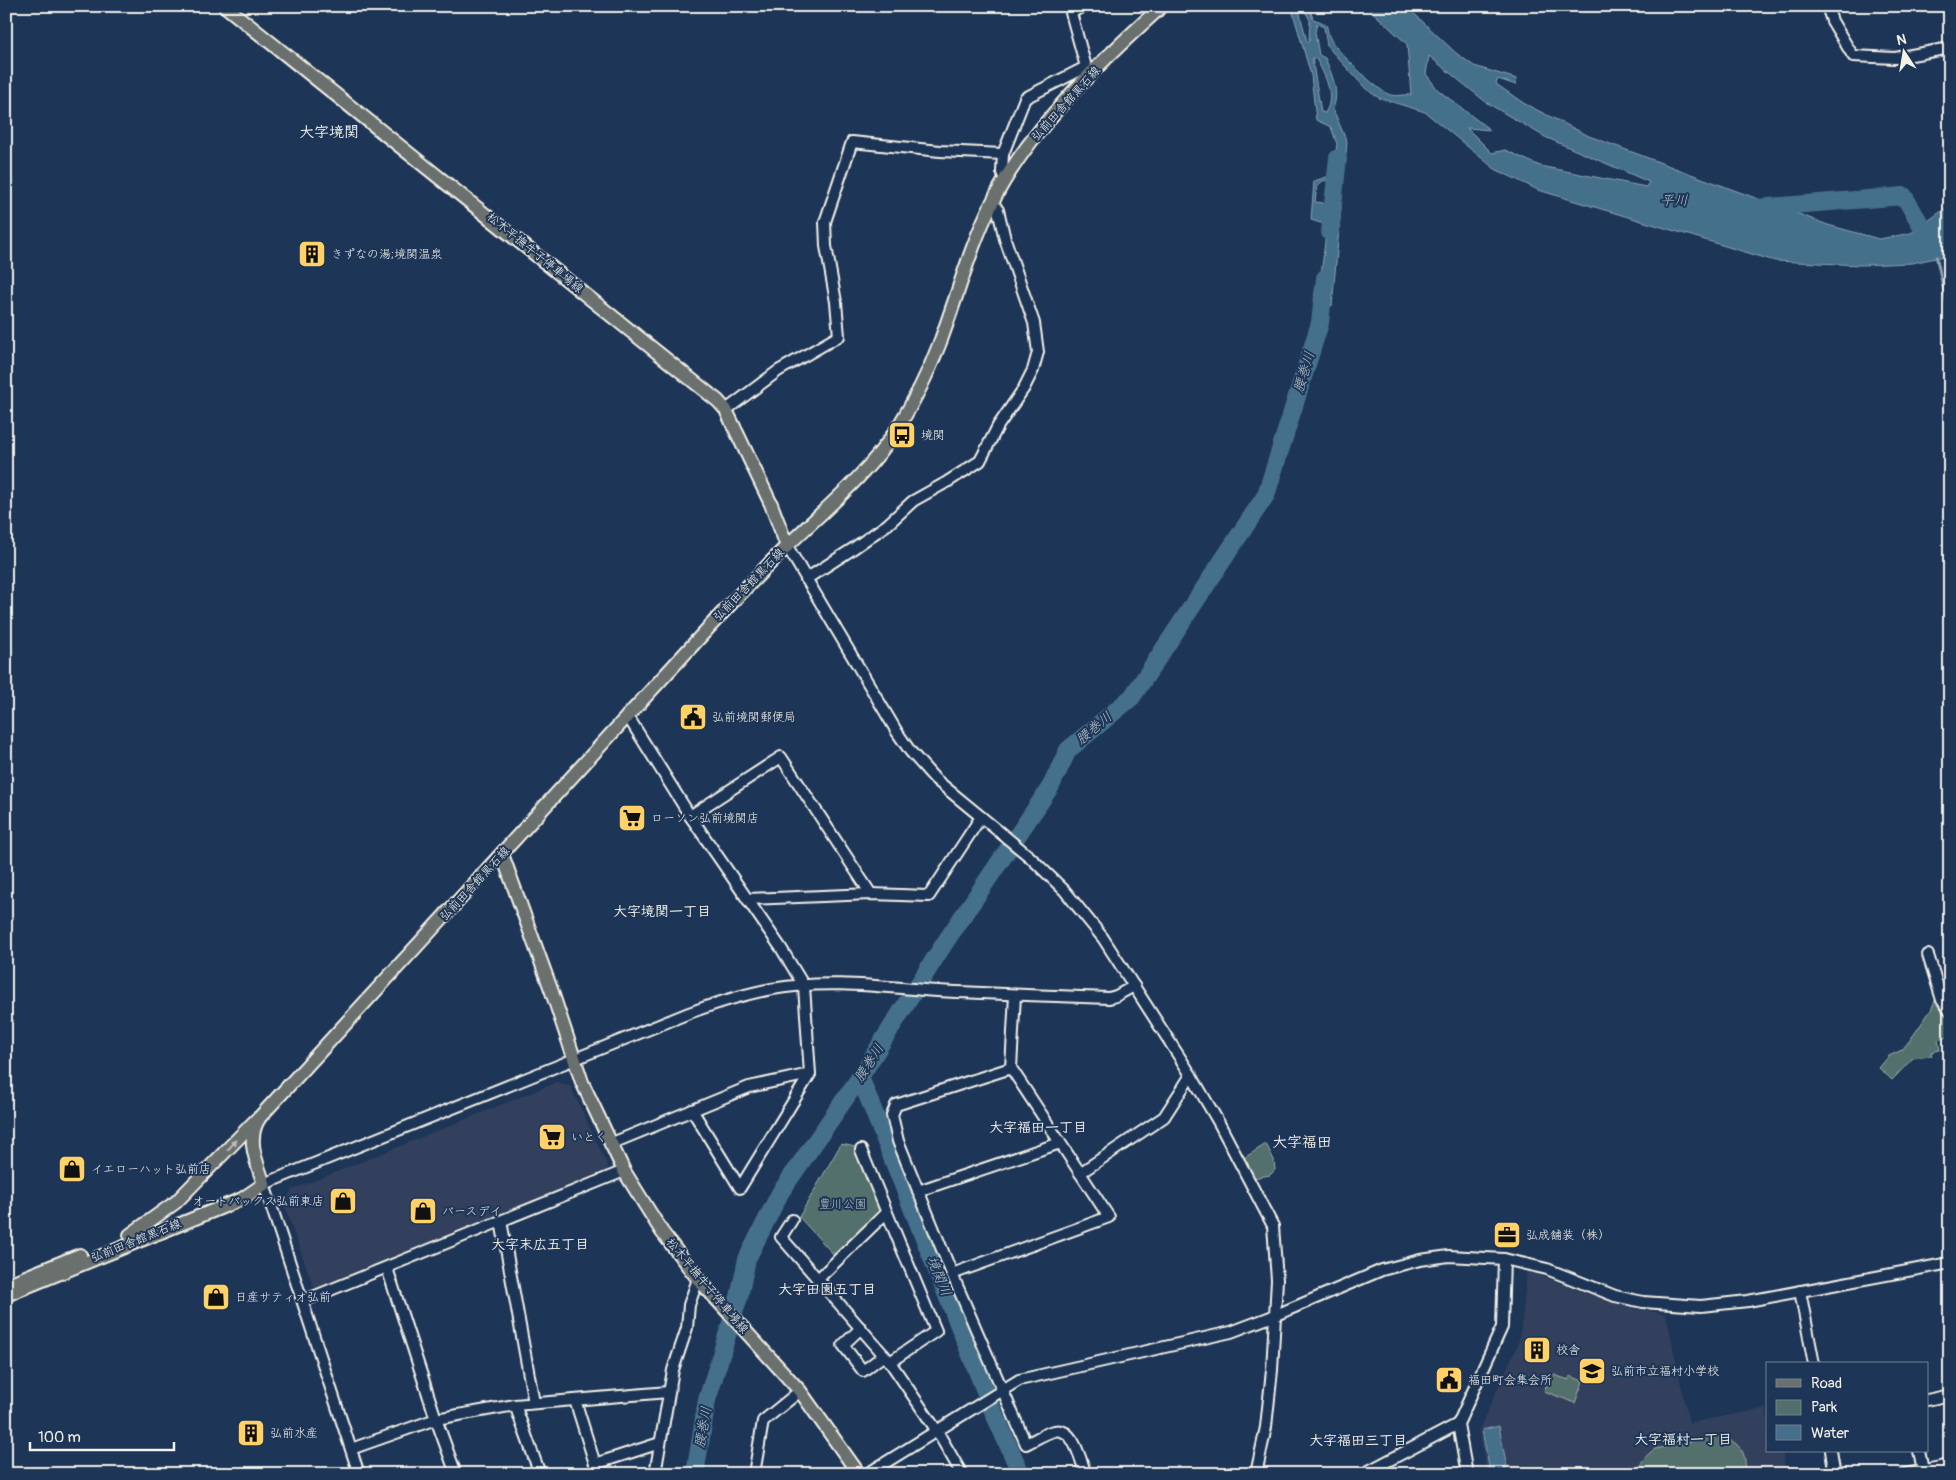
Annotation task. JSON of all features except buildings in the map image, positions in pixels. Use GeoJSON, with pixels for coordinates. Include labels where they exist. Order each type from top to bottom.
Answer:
{"type":"FeatureCollection","features":[{"type":"Feature","properties":{"kind":"main road","name":"松木平撫牛子停車場線"},"geometry":{"type":"LineString","coordinates":[[225,6],[705,389],[726,410],[771,504],[787,546]]}},
{"type":"Feature","properties":{"kind":"main road","name":"弘前田舎館黒石線"},"geometry":{"type":"LineString","coordinates":[[264,1184],[253,1147],[252,1135],[254,1126],[260,1118],[712,624],[787,546],[860,476],[896,429],[919,388],[939,346],[972,247],[992,202],[1005,180],[1040,129],[1089,71],[1162,6]]}},
{"type":"Feature","properties":{"kind":"main road","name":"松木平撫牛子停車場線"},"geometry":{"type":"LineString","coordinates":[[502,854],[582,1082],[624,1171],[662,1232],[698,1279],[800,1391],[859,1474]]}},
{"type":"Feature","properties":{"kind":"main road","name":"弘前田舎館黒石線"},"geometry":{"type":"LineString","coordinates":[[130,1235],[176,1202],[253,1122],[260,1118]]}},
{"type":"Feature","properties":{"kind":"main road","name":"弘前田舎館黒石線"},"geometry":{"type":"LineString","coordinates":[[6,1285],[240,1190],[264,1184]]}},
{"type":"Feature","properties":{"kind":"main road","name":"弘前田舎館黒石線"},"geometry":{"type":"LineString","coordinates":[[6,1295],[242,1199],[264,1184]]}},
{"type":"Feature","properties":{"kind":"street"},"geometry":{"type":"LineString","coordinates":[[1005,180],[1002,172],[1003,154],[1025,98],[1089,71],[1071,13],[1082,6]]}},
{"type":"Feature","properties":{"kind":"street"},"geometry":{"type":"LineString","coordinates":[[1827,6],[1832,21],[1853,56],[1895,58],[1950,48]]}},
{"type":"Feature","properties":{"kind":"street"},"geometry":{"type":"LineString","coordinates":[[726,410],[778,371],[839,336],[836,302],[826,246],[826,222],[852,142],[940,151],[1003,154]]}},
{"type":"Feature","properties":{"kind":"street"},"geometry":{"type":"LineString","coordinates":[[806,579],[888,524],[913,501],[980,461],[998,426],[1024,388],[1033,370],[1038,352],[1034,322],[1004,239],[998,210],[992,202]]}},
{"type":"Feature","properties":{"kind":"street"},"geometry":{"type":"LineString","coordinates":[[787,546],[910,751],[935,779],[1030,857],[1065,892],[1103,938],[1191,1075],[1219,1123],[1273,1226],[1277,1280],[1276,1315],[1266,1427],[1256,1474]]}},
{"type":"Feature","properties":{"kind":"street"},"geometry":{"type":"LineString","coordinates":[[627,715],[690,816],[748,899],[804,986],[810,1074],[740,1188],[692,1110]]}},
{"type":"Feature","properties":{"kind":"street"},"geometry":{"type":"LineString","coordinates":[[690,816],[781,757],[871,894]]}},
{"type":"Feature","properties":{"kind":"street"},"geometry":{"type":"LineString","coordinates":[[748,899],[871,894],[930,896],[981,817]]}},
{"type":"Feature","properties":{"kind":"street"},"geometry":{"type":"LineString","coordinates":[[1928,955],[1942,1000],[1950,1011]]}},
{"type":"Feature","properties":{"kind":"street"},"geometry":{"type":"LineString","coordinates":[[359,1474],[264,1184],[689,1013],[730,998],[773,988],[804,986],[889,988],[1109,998],[1134,986]]}},
{"type":"Feature","properties":{"kind":"street"},"geometry":{"type":"LineString","coordinates":[[952,1274],[1109,1218],[1010,1068],[1016,995]]}},
{"type":"Feature","properties":{"kind":"street"},"geometry":{"type":"LineString","coordinates":[[1010,1068],[896,1106],[892,1115],[893,1125],[952,1274],[1026,1444],[1053,1431],[1060,1430],[1067,1433],[1072,1438],[1086,1474]]}},
{"type":"Feature","properties":{"kind":"street"},"geometry":{"type":"LineString","coordinates":[[610,1144],[749,1087],[810,1074]]}},
{"type":"Feature","properties":{"kind":"street"},"geometry":{"type":"LineString","coordinates":[[1080,1173],[1164,1117],[1191,1075]]}},
{"type":"Feature","properties":{"kind":"street"},"geometry":{"type":"LineString","coordinates":[[918,1191],[1060,1143]]}},
{"type":"Feature","properties":{"kind":"street"},"geometry":{"type":"LineString","coordinates":[[861,1150],[936,1331],[863,1371],[843,1345],[861,1328]]}},
{"type":"Feature","properties":{"kind":"street"},"geometry":{"type":"LineString","coordinates":[[303,1301],[624,1171]]}},
{"type":"Feature","properties":{"kind":"street"},"geometry":{"type":"LineString","coordinates":[[818,1279],[886,1213]]}},
{"type":"Feature","properties":{"kind":"street"},"geometry":{"type":"LineString","coordinates":[[792,1220],[781,1237],[887,1359],[937,1431],[962,1474]]}},
{"type":"Feature","properties":{"kind":"street"},"geometry":{"type":"LineString","coordinates":[[501,1221],[534,1403]]}},
{"type":"Feature","properties":{"kind":"street"},"geometry":{"type":"LineString","coordinates":[[867,1474],[1019,1380],[1231,1332],[1382,1270],[1420,1260],[1450,1256],[1504,1259],[1547,1269],[1598,1290],[1643,1302],[1675,1305],[1726,1304],[1950,1263]]}},
{"type":"Feature","properties":{"kind":"street"},"geometry":{"type":"LineString","coordinates":[[1467,1474],[1458,1424],[1502,1327],[1504,1259]]}},
{"type":"Feature","properties":{"kind":"street"},"geometry":{"type":"LineString","coordinates":[[387,1268],[456,1474]]}},
{"type":"Feature","properties":{"kind":"street"},"geometry":{"type":"LineString","coordinates":[[655,1474],[668,1392],[687,1328],[689,1305],[698,1279]]}},
{"type":"Feature","properties":{"kind":"street"},"geometry":{"type":"LineString","coordinates":[[1800,1291],[1814,1362]]}},
{"type":"Feature","properties":{"kind":"street"},"geometry":{"type":"LineString","coordinates":[[754,1474],[763,1421],[800,1391]]}},
{"type":"Feature","properties":{"kind":"street"},"geometry":{"type":"LineString","coordinates":[[351,1449],[436,1419],[515,1404],[668,1392]]}},
{"type":"Feature","properties":{"kind":"street"},"geometry":{"type":"LineString","coordinates":[[1928,1400],[1950,1395]]}},
{"type":"Feature","properties":{"kind":"street"},"geometry":{"type":"LineString","coordinates":[[575,1400],[595,1464],[660,1443]]}},
{"type":"Feature","properties":{"kind":"street"},"geometry":{"type":"LineString","coordinates":[[515,1404],[540,1474]]}},
{"type":"Feature","properties":{"kind":"street"},"geometry":{"type":"LineString","coordinates":[[1363,1474],[1382,1469],[1458,1424]]}},
{"type":"Feature","properties":{"kind":"street"},"geometry":{"type":"LineString","coordinates":[[1831,1452],[1835,1474]]}},
{"type":"Feature","properties":{"kind":"street"},"geometry":{"type":"LineString","coordinates":[[1920,1452],[1923,1470]]}},
{"type":"Feature","properties":{"kind":"street"},"geometry":{"type":"LineString","coordinates":[[1905,1474],[1950,1465]]}},
{"type":"Feature","properties":{"kind":"shaded area"},"geometry":{"type":"Polygon","coordinates":[[[557,1082],[571,1087],[608,1167],[606,1170],[318,1289],[313,1286],[284,1204],[292,1190],[557,1082]]]}},
{"type":"Feature","properties":{"kind":"shaded area","name":"弘前市立福村小学校"},"geometry":{"type":"Polygon","coordinates":[[[1527,1270],[1585,1293],[1636,1309],[1666,1314],[1689,1423],[1766,1408],[1766,1452],[1782,1452],[1786,1474],[1487,1474],[1479,1430],[1518,1344],[1527,1270]]]}},
{"type":"Feature","properties":{"kind":"green space"},"geometry":{"type":"Polygon","coordinates":[[[1937,996],[1950,1015],[1950,1036],[1938,1040],[1940,1050],[1931,1052],[1932,1056],[1913,1058],[1892,1080],[1879,1068],[1889,1056],[1902,1050],[1931,1010],[1937,996]]]}},
{"type":"Feature","properties":{"kind":"green space","name":"豊川公園"},"geometry":{"type":"Polygon","coordinates":[[[841,1144],[856,1147],[880,1211],[835,1256],[799,1217],[841,1144]]]}},
{"type":"Feature","properties":{"kind":"green space"},"geometry":{"type":"Polygon","coordinates":[[[1266,1144],[1274,1160],[1275,1170],[1270,1175],[1253,1178],[1244,1158],[1266,1144]]]}},
{"type":"Feature","properties":{"kind":"green space"},"geometry":{"type":"Polygon","coordinates":[[[1551,1374],[1569,1380],[1570,1376],[1583,1381],[1575,1403],[1544,1391],[1551,1374]]]}},
{"type":"Feature","properties":{"kind":"green space"},"geometry":{"type":"Polygon","coordinates":[[[1717,1436],[1731,1441],[1740,1448],[1745,1459],[1744,1474],[1638,1474],[1640,1466],[1648,1454],[1655,1449],[1717,1436]]]}},
{"type":"Feature","properties":{"kind":"water","name":"平川"},"geometry":{"type":"Polygon","coordinates":[[[1291,6],[1298,6],[1307,42],[1309,41],[1310,20],[1302,6],[1309,6],[1313,19],[1326,25],[1331,40],[1341,52],[1382,91],[1390,95],[1399,96],[1411,94],[1407,44],[1366,6],[1406,6],[1456,53],[1474,66],[1517,79],[1516,85],[1498,79],[1496,84],[1525,104],[1589,136],[1828,225],[1879,239],[1911,233],[1950,205],[1950,255],[1912,263],[1861,265],[1775,261],[1538,190],[1495,169],[1425,112],[1379,98],[1366,89],[1327,46],[1324,27],[1317,24],[1315,32],[1319,55],[1325,58],[1332,77],[1336,96],[1333,109],[1347,142],[1332,306],[1314,295],[1320,283],[1327,225],[1311,220],[1314,181],[1333,175],[1337,144],[1331,127],[1316,120],[1311,75],[1291,6]],[[1429,56],[1426,74],[1438,90],[1490,130],[1467,128],[1492,153],[1505,150],[1540,166],[1646,187],[1649,182],[1545,137],[1487,103],[1429,56]],[[1312,58],[1321,112],[1325,113],[1330,100],[1328,86],[1316,59],[1312,58]],[[1332,179],[1323,181],[1317,186],[1315,202],[1323,203],[1329,210],[1336,205],[1337,185],[1332,179]]]}},
{"type":"Feature","properties":{"kind":"water"},"geometry":{"type":"Polygon","coordinates":[[[1499,1426],[1507,1468],[1490,1472],[1482,1430],[1499,1426]]]}},
{"type":"Feature","properties":{"kind":"waterway","name":"腰巻川"},"geometry":{"type":"LineString","coordinates":[[1330,232],[1338,158]]}},
{"type":"Feature","properties":{"kind":"waterway","name":"平川"},"geometry":{"type":"LineString","coordinates":[[1756,208],[1904,196],[1934,247],[1950,235]]}},
{"type":"Feature","properties":{"kind":"waterway"},"geometry":{"type":"LineString","coordinates":[[1936,255],[1950,318]]}},
{"type":"Feature","properties":{"kind":"waterway","name":"腰巻川"},"geometry":{"type":"LineString","coordinates":[[695,1474],[707,1400],[739,1297],[747,1259],[780,1193],[860,1077],[944,944],[1051,786],[1068,750],[1132,697],[1266,495],[1320,323],[1325,278]]}},
{"type":"Feature","properties":{"kind":"waterway","name":"境関川"},"geometry":{"type":"LineString","coordinates":[[860,1077],[993,1411],[1021,1474]]}},
{"type":"Feature","properties":{"kind":"place","name":"きずなの湯;境関温泉"},"geometry":{"type":"Point","coordinates":[312,254]}},
{"type":"Feature","properties":{"kind":"place","name":"境関"},"geometry":{"type":"Point","coordinates":[902,435]}},
{"type":"Feature","properties":{"kind":"place","name":"弘前境関郵便局"},"geometry":{"type":"Point","coordinates":[693,717]}},
{"type":"Feature","properties":{"kind":"place","name":"ローソン弘前境関店"},"geometry":{"type":"Point","coordinates":[632,818]}},
{"type":"Feature","properties":{"kind":"place","name":"いとく"},"geometry":{"type":"Point","coordinates":[552,1137]}},
{"type":"Feature","properties":{"kind":"place","name":"イエローハット弘前店"},"geometry":{"type":"Point","coordinates":[72,1169]}},
{"type":"Feature","properties":{"kind":"place","name":"オートバックス弘前東店"},"geometry":{"type":"Point","coordinates":[343,1201]}},
{"type":"Feature","properties":{"kind":"place","name":"バースデイ"},"geometry":{"type":"Point","coordinates":[423,1211]}},
{"type":"Feature","properties":{"kind":"place","name":"弘成舗装（株）"},"geometry":{"type":"Point","coordinates":[1507,1235]}},
{"type":"Feature","properties":{"kind":"place","name":"日産サティオ弘前"},"geometry":{"type":"Point","coordinates":[216,1297]}},
{"type":"Feature","properties":{"kind":"place","name":"校舎"},"geometry":{"type":"Point","coordinates":[1537,1350]}},
{"type":"Feature","properties":{"kind":"place","name":"弘前市立福村小学校"},"geometry":{"type":"Point","coordinates":[1592,1371]}},
{"type":"Feature","properties":{"kind":"place","name":"福田町会集会所"},"geometry":{"type":"Point","coordinates":[1449,1380]}},
{"type":"Feature","properties":{"kind":"place","name":"弘前水産"},"geometry":{"type":"Point","coordinates":[251,1433]}},
{"type":"Feature","properties":{"kind":"district","name":"大字境関"},"geometry":{"type":"Point","coordinates":[329,132]}},
{"type":"Feature","properties":{"kind":"district","name":"大字境関一丁目"},"geometry":{"type":"Point","coordinates":[662,911]}},
{"type":"Feature","properties":{"kind":"district","name":"大字福田一丁目"},"geometry":{"type":"Point","coordinates":[1038,1127]}},
{"type":"Feature","properties":{"kind":"district","name":"大字福田"},"geometry":{"type":"Point","coordinates":[1302,1142]}},
{"type":"Feature","properties":{"kind":"district","name":"大字末広五丁目"},"geometry":{"type":"Point","coordinates":[540,1244]}},
{"type":"Feature","properties":{"kind":"district","name":"大字田園五丁目"},"geometry":{"type":"Point","coordinates":[827,1289]}},
{"type":"Feature","properties":{"kind":"district","name":"大字福村一丁目"},"geometry":{"type":"Point","coordinates":[1683,1439]}},
{"type":"Feature","properties":{"kind":"district","name":"大字福田三丁目"},"geometry":{"type":"Point","coordinates":[1358,1440]}}]}
